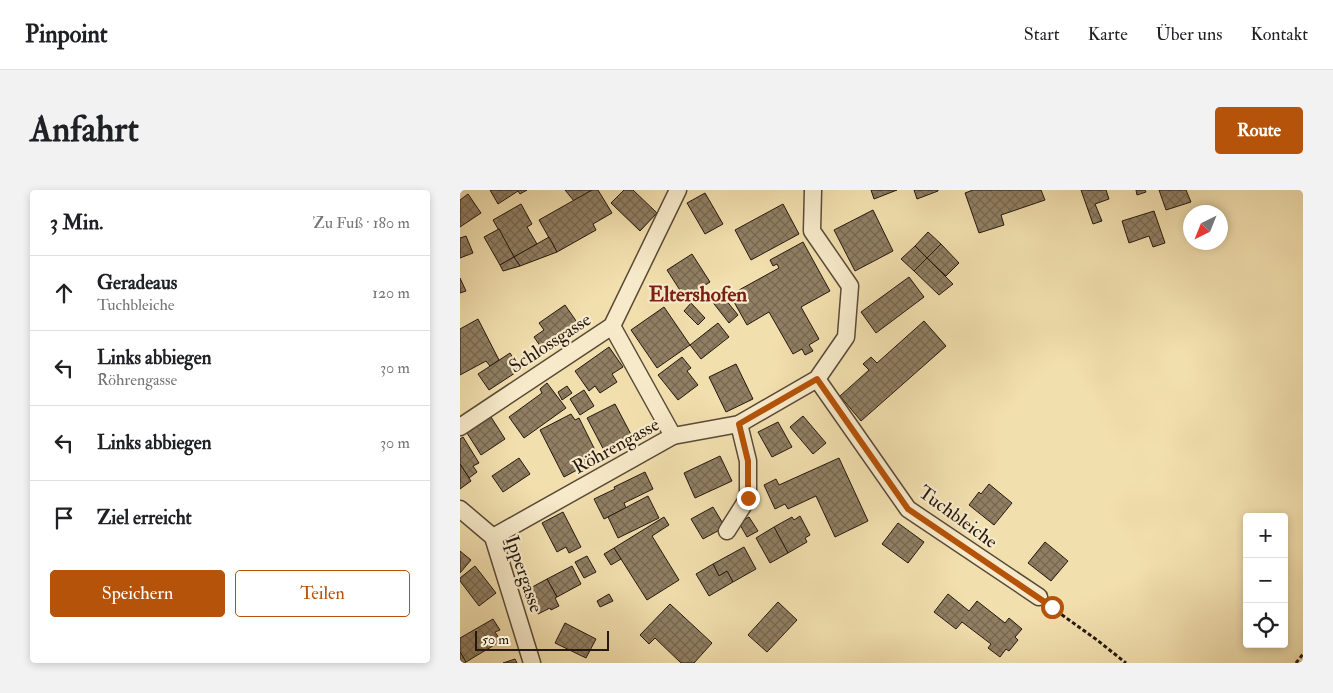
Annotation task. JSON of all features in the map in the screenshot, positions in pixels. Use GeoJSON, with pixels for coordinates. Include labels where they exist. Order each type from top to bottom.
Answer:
{"type":"FeatureCollection","features":[{"type":"Feature","properties":{"kind":"street","name":"Schlossgasse"},"geometry":{"type":"LineString","coordinates":[[462,419],[612,326],[678,190]]}},
{"type":"Feature","properties":{"kind":"street","name":"Röhrengasse"},"geometry":{"type":"LineString","coordinates":[[493,537],[673,436],[739,424],[817,379],[846,337],[850,286],[812,231],[813,190]]}},
{"type":"Feature","properties":{"kind":"street"},"geometry":{"type":"LineString","coordinates":[[612,326],[673,436]]}},
{"type":"Feature","properties":{"kind":"street","name":"Tuchbleiche"},"geometry":{"type":"LineString","coordinates":[[817,379],[908,509],[1039,597]]}},
{"type":"Feature","properties":{"kind":"street"},"geometry":{"type":"LineString","coordinates":[[727,531],[748,498],[748,461],[739,424]]}},
{"type":"Feature","properties":{"kind":"street","name":"Ippergasse"},"geometry":{"type":"LineString","coordinates":[[460,509],[493,537],[532,663]]}},
{"type":"Feature","properties":{"kind":"path"},"geometry":{"type":"LineString","coordinates":[[1039,597],[1126,663]]}},
{"type":"Feature","properties":{"kind":"path"},"geometry":{"type":"LineString","coordinates":[[1296,663],[1303,654]]}},
{"type":"Feature","properties":{"kind":"building"},"geometry":{"type":"Polygon","coordinates":[[[490,190],[527,190],[520,194],[518,191],[498,204],[490,190]]]}},
{"type":"Feature","properties":{"kind":"building"},"geometry":{"type":"Polygon","coordinates":[[[565,190],[592,190],[574,201],[565,190]]]}},
{"type":"Feature","properties":{"kind":"building"},"geometry":{"type":"Polygon","coordinates":[[[592,190],[598,190],[612,213],[593,224],[596,230],[557,252],[539,220],[592,190]]]}},
{"type":"Feature","properties":{"kind":"building"},"geometry":{"type":"Polygon","coordinates":[[[624,190],[633,190],[657,213],[640,231],[611,203],[624,190]]]}},
{"type":"Feature","properties":{"kind":"building"},"geometry":{"type":"Polygon","coordinates":[[[871,190],[897,190],[874,199],[871,190]]]}},
{"type":"Feature","properties":{"kind":"building"},"geometry":{"type":"Polygon","coordinates":[[[914,190],[938,190],[938,191],[917,199],[914,190]]]}},
{"type":"Feature","properties":{"kind":"building"},"geometry":{"type":"Polygon","coordinates":[[[973,190],[1041,190],[1045,200],[1001,215],[1004,225],[979,233],[965,193],[973,190]]]}},
{"type":"Feature","properties":{"kind":"building"},"geometry":{"type":"Polygon","coordinates":[[[1081,190],[1106,190],[1109,199],[1095,204],[1102,221],[1093,224],[1081,190]]]}},
{"type":"Feature","properties":{"kind":"building"},"geometry":{"type":"Polygon","coordinates":[[[1136,190],[1145,190],[1146,192],[1137,195],[1136,190]]]}},
{"type":"Feature","properties":{"kind":"building"},"geometry":{"type":"Polygon","coordinates":[[[1159,190],[1186,190],[1191,202],[1166,210],[1159,190]]]}},
{"type":"Feature","properties":{"kind":"building"},"geometry":{"type":"Polygon","coordinates":[[[705,193],[723,224],[705,234],[687,203],[705,193]]]}},
{"type":"Feature","properties":{"kind":"building"},"geometry":{"type":"Polygon","coordinates":[[[468,194],[481,213],[460,227],[460,200],[468,194]]]}},
{"type":"Feature","properties":{"kind":"building"},"geometry":{"type":"Polygon","coordinates":[[[521,204],[532,224],[527,227],[537,244],[514,257],[493,220],[521,204]]]}},
{"type":"Feature","properties":{"kind":"building"},"geometry":{"type":"Polygon","coordinates":[[[783,204],[799,234],[751,260],[735,230],[783,204]]]}},
{"type":"Feature","properties":{"kind":"building"},"geometry":{"type":"Polygon","coordinates":[[[873,210],[893,251],[855,271],[834,230],[873,210]]]}},
{"type":"Feature","properties":{"kind":"building"},"geometry":{"type":"Polygon","coordinates":[[[1154,211],[1165,243],[1153,247],[1149,236],[1129,243],[1122,221],[1154,211]]]}},
{"type":"Feature","properties":{"kind":"building"},"geometry":{"type":"Polygon","coordinates":[[[499,229],[514,257],[500,265],[484,237],[499,229]]]}},
{"type":"Feature","properties":{"kind":"building"},"geometry":{"type":"Polygon","coordinates":[[[928,232],[941,244],[927,258],[915,246],[928,232]]]}},
{"type":"Feature","properties":{"kind":"building"},"geometry":{"type":"Polygon","coordinates":[[[466,236],[473,253],[460,258],[460,238],[466,236]]]}},
{"type":"Feature","properties":{"kind":"building"},"geometry":{"type":"Polygon","coordinates":[[[549,237],[557,252],[520,266],[514,257],[549,237]]]}},
{"type":"Feature","properties":{"kind":"building"},"geometry":{"type":"Polygon","coordinates":[[[803,242],[830,291],[801,307],[819,339],[809,345],[813,351],[805,355],[802,349],[793,354],[769,312],[747,325],[730,295],[779,268],[777,264],[773,266],[770,260],[803,242]]]}},
{"type":"Feature","properties":{"kind":"building"},"geometry":{"type":"Polygon","coordinates":[[[941,244],[959,263],[946,276],[927,258],[941,244]]]}},
{"type":"Feature","properties":{"kind":"building"},"geometry":{"type":"Polygon","coordinates":[[[915,246],[927,258],[914,271],[901,259],[915,246]]]}},
{"type":"Feature","properties":{"kind":"building"},"geometry":{"type":"Polygon","coordinates":[[[692,254],[710,282],[685,298],[667,270],[692,254]]]}},
{"type":"Feature","properties":{"kind":"building"},"geometry":{"type":"Polygon","coordinates":[[[514,257],[520,266],[503,271],[500,265],[514,257]]]}},
{"type":"Feature","properties":{"kind":"building"},"geometry":{"type":"Polygon","coordinates":[[[927,258],[953,284],[939,295],[914,271],[927,258]]]}},
{"type":"Feature","properties":{"kind":"building"},"geometry":{"type":"Polygon","coordinates":[[[909,277],[924,297],[876,333],[861,312],[909,277]]]}},
{"type":"Feature","properties":{"kind":"building"},"geometry":{"type":"Polygon","coordinates":[[[460,278],[466,291],[460,293],[460,278]]]}},
{"type":"Feature","properties":{"kind":"building"},"geometry":{"type":"Polygon","coordinates":[[[720,293],[738,315],[729,323],[711,300],[720,293]]]}},
{"type":"Feature","properties":{"kind":"building"},"geometry":{"type":"Polygon","coordinates":[[[691,303],[705,318],[698,325],[684,311],[691,303]]]}},
{"type":"Feature","properties":{"kind":"building"},"geometry":{"type":"Polygon","coordinates":[[[565,305],[581,328],[545,353],[534,337],[544,330],[539,323],[565,305]]]}},
{"type":"Feature","properties":{"kind":"building"},"geometry":{"type":"Polygon","coordinates":[[[664,307],[690,345],[657,368],[631,330],[664,307]]]}},
{"type":"Feature","properties":{"kind":"building"},"geometry":{"type":"Polygon","coordinates":[[[478,319],[499,360],[490,366],[486,361],[460,375],[460,329],[478,319]]]}},
{"type":"Feature","properties":{"kind":"building"},"geometry":{"type":"Polygon","coordinates":[[[924,321],[946,346],[861,421],[840,396],[869,370],[863,364],[871,357],[877,363],[924,321]]]}},
{"type":"Feature","properties":{"kind":"building"},"geometry":{"type":"Polygon","coordinates":[[[718,323],[729,337],[701,359],[690,345],[718,323]]]}},
{"type":"Feature","properties":{"kind":"building"},"geometry":{"type":"Polygon","coordinates":[[[609,347],[623,367],[612,374],[617,382],[600,393],[595,386],[589,391],[575,371],[609,347]]]}},
{"type":"Feature","properties":{"kind":"building"},"geometry":{"type":"Polygon","coordinates":[[[510,353],[517,364],[514,365],[518,371],[489,390],[478,374],[510,353]]]}},
{"type":"Feature","properties":{"kind":"building"},"geometry":{"type":"Polygon","coordinates":[[[682,357],[691,368],[687,371],[698,385],[678,400],[658,375],[682,357]]]}},
{"type":"Feature","properties":{"kind":"building"},"geometry":{"type":"Polygon","coordinates":[[[736,364],[753,399],[726,412],[709,377],[736,364]]]}},
{"type":"Feature","properties":{"kind":"building"},"geometry":{"type":"Polygon","coordinates":[[[547,383],[566,408],[524,438],[509,417],[542,393],[540,389],[547,383]]]}},
{"type":"Feature","properties":{"kind":"building"},"geometry":{"type":"Polygon","coordinates":[[[567,386],[572,393],[562,400],[558,392],[567,386]]]}},
{"type":"Feature","properties":{"kind":"building"},"geometry":{"type":"Polygon","coordinates":[[[584,390],[594,406],[580,415],[570,399],[584,390]]]}},
{"type":"Feature","properties":{"kind":"building"},"geometry":{"type":"Polygon","coordinates":[[[615,404],[635,442],[607,456],[587,418],[615,404]]]}},
{"type":"Feature","properties":{"kind":"building"},"geometry":{"type":"Polygon","coordinates":[[[571,414],[575,420],[579,418],[599,458],[564,477],[540,430],[571,414]]]}},
{"type":"Feature","properties":{"kind":"building"},"geometry":{"type":"Polygon","coordinates":[[[803,416],[826,443],[813,454],[790,427],[803,416]]]}},
{"type":"Feature","properties":{"kind":"building"},"geometry":{"type":"Polygon","coordinates":[[[491,417],[505,439],[481,455],[467,433],[491,417]]]}},
{"type":"Feature","properties":{"kind":"building"},"geometry":{"type":"Polygon","coordinates":[[[778,422],[792,447],[772,457],[758,432],[778,422]]]}},
{"type":"Feature","properties":{"kind":"building"},"geometry":{"type":"Polygon","coordinates":[[[463,437],[479,463],[473,466],[477,472],[469,478],[460,464],[460,439],[463,437]]]}},
{"type":"Feature","properties":{"kind":"building"},"geometry":{"type":"Polygon","coordinates":[[[720,456],[732,481],[695,498],[684,473],[720,456]]]}},
{"type":"Feature","properties":{"kind":"building"},"geometry":{"type":"Polygon","coordinates":[[[519,458],[530,474],[503,492],[492,476],[519,458]]]}},
{"type":"Feature","properties":{"kind":"building"},"geometry":{"type":"Polygon","coordinates":[[[839,458],[868,521],[835,537],[816,496],[788,509],[785,504],[775,509],[764,485],[776,479],[779,485],[839,458]]]}},
{"type":"Feature","properties":{"kind":"building"},"geometry":{"type":"Polygon","coordinates":[[[460,464],[471,481],[460,489],[460,464]]]}},
{"type":"Feature","properties":{"kind":"building"},"geometry":{"type":"Polygon","coordinates":[[[645,472],[653,489],[624,503],[626,508],[604,519],[594,499],[645,472]]]}},
{"type":"Feature","properties":{"kind":"building"},"geometry":{"type":"Polygon","coordinates":[[[989,484],[1012,503],[994,525],[969,505],[979,492],[981,494],[989,484]]]}},
{"type":"Feature","properties":{"kind":"building"},"geometry":{"type":"Polygon","coordinates":[[[648,496],[659,518],[618,538],[608,517],[648,496]]]}},
{"type":"Feature","properties":{"kind":"building"},"geometry":{"type":"Polygon","coordinates":[[[713,507],[725,527],[703,539],[691,519],[713,507]]]}},
{"type":"Feature","properties":{"kind":"building"},"geometry":{"type":"Polygon","coordinates":[[[563,512],[581,547],[569,553],[566,547],[557,552],[542,523],[563,512]]]}},
{"type":"Feature","properties":{"kind":"building"},"geometry":{"type":"Polygon","coordinates":[[[800,516],[810,535],[805,538],[807,542],[788,553],[774,527],[792,517],[794,520],[800,516]]]}},
{"type":"Feature","properties":{"kind":"building"},"geometry":{"type":"Polygon","coordinates":[[[664,517],[669,525],[652,536],[679,580],[647,600],[614,548],[664,517]]]}},
{"type":"Feature","properties":{"kind":"building"},"geometry":{"type":"Polygon","coordinates":[[[749,517],[758,531],[747,537],[739,523],[749,517]]]}},
{"type":"Feature","properties":{"kind":"building"},"geometry":{"type":"Polygon","coordinates":[[[898,523],[924,542],[908,563],[882,544],[898,523]]]}},
{"type":"Feature","properties":{"kind":"building"},"geometry":{"type":"Polygon","coordinates":[[[774,527],[788,553],[770,563],[756,538],[774,527]]]}},
{"type":"Feature","properties":{"kind":"building"},"geometry":{"type":"Polygon","coordinates":[[[1045,542],[1068,561],[1051,581],[1028,563],[1045,542]]]}},
{"type":"Feature","properties":{"kind":"building"},"geometry":{"type":"Polygon","coordinates":[[[744,547],[756,569],[733,582],[727,571],[719,576],[713,564],[744,547]]]}},
{"type":"Feature","properties":{"kind":"building"},"geometry":{"type":"Polygon","coordinates":[[[614,548],[621,559],[611,565],[604,554],[614,548]]]}},
{"type":"Feature","properties":{"kind":"building"},"geometry":{"type":"Polygon","coordinates":[[[460,551],[471,560],[460,573],[460,551]]]}},
{"type":"Feature","properties":{"kind":"building"},"geometry":{"type":"Polygon","coordinates":[[[587,556],[596,572],[584,578],[575,562],[587,556]]]}},
{"type":"Feature","properties":{"kind":"building"},"geometry":{"type":"Polygon","coordinates":[[[713,564],[719,576],[727,571],[733,582],[709,596],[696,574],[713,564]]]}},
{"type":"Feature","properties":{"kind":"building"},"geometry":{"type":"Polygon","coordinates":[[[475,566],[496,593],[479,606],[460,581],[460,578],[475,566]]]}},
{"type":"Feature","properties":{"kind":"building"},"geometry":{"type":"Polygon","coordinates":[[[572,566],[581,584],[557,597],[547,579],[572,566]]]}},
{"type":"Feature","properties":{"kind":"building"},"geometry":{"type":"Polygon","coordinates":[[[547,579],[557,597],[555,598],[559,606],[538,614],[525,591],[547,579]]]}},
{"type":"Feature","properties":{"kind":"building"},"geometry":{"type":"Polygon","coordinates":[[[609,594],[613,601],[600,607],[597,601],[609,594]]]}},
{"type":"Feature","properties":{"kind":"building"},"geometry":{"type":"Polygon","coordinates":[[[948,594],[969,611],[977,601],[1005,623],[1009,618],[1022,629],[1015,637],[1018,640],[1009,651],[1006,649],[1000,657],[988,648],[991,644],[962,622],[956,629],[934,612],[948,594]]]}},
{"type":"Feature","properties":{"kind":"building"},"geometry":{"type":"Polygon","coordinates":[[[778,602],[797,620],[767,652],[748,635],[778,602]]]}},
{"type":"Feature","properties":{"kind":"building"},"geometry":{"type":"Polygon","coordinates":[[[670,604],[712,643],[694,663],[681,663],[655,638],[649,644],[640,635],[670,604]]]}},
{"type":"Feature","properties":{"kind":"building"},"geometry":{"type":"Polygon","coordinates":[[[493,619],[500,630],[495,632],[501,641],[466,662],[460,652],[460,638],[493,619]]]}},
{"type":"Feature","properties":{"kind":"building"},"geometry":{"type":"Polygon","coordinates":[[[565,623],[596,639],[586,658],[555,643],[565,623]]]}},
{"type":"Feature","properties":{"kind":"building"},"geometry":{"type":"Polygon","coordinates":[[[460,652],[466,662],[464,663],[460,663],[460,652]]]}},
{"type":"Feature","properties":{"kind":"building"},"geometry":{"type":"Polygon","coordinates":[[[515,659],[517,663],[503,663],[515,659]]]}},
{"type":"Feature","properties":{"kind":"district","name":"Eltershofen"},"geometry":{"type":"Point","coordinates":[698,294]}},
{"type":"Feature","properties":{"kind":"route"},"geometry":{"type":"LineString","coordinates":[[748,498],[748,461],[739,424],[817,379],[908,509],[1052,607]]}}]}
